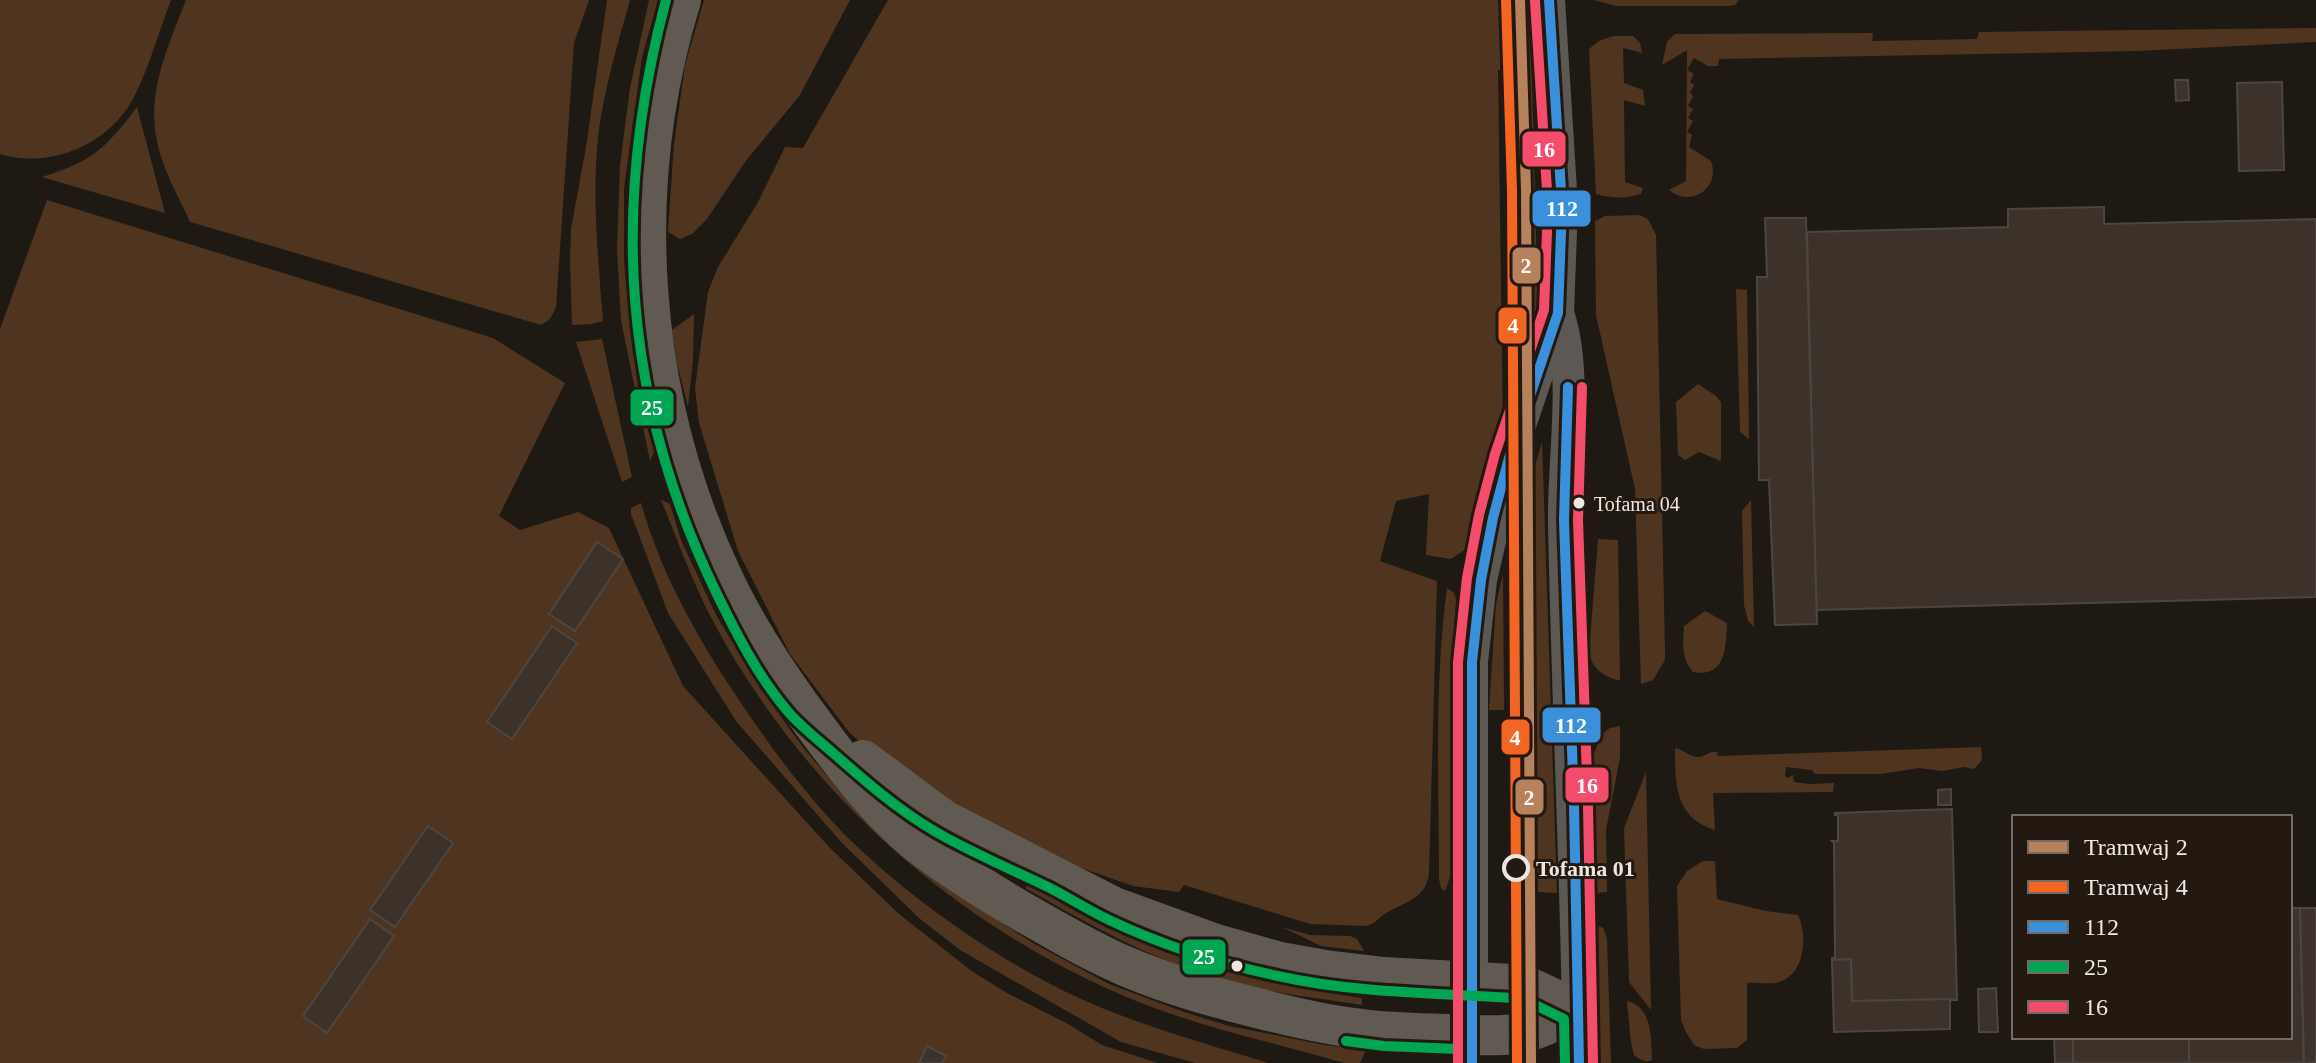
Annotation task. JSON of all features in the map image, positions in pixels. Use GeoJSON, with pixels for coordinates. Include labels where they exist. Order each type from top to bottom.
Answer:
{"type":"FeatureCollection","features":[{"type":"Feature","properties":{"kind":"main road"},"geometry":{"type":"LineString","coordinates":[[681,0],[670,33],[658,91],[650,142],[646,204],[646,261],[652,335],[662,400],[697,518],[722,576],[749,627],[798,703],[852,776],[884,812],[915,840],[980,888],[1124,965],[1209,996],[1294,1017],[1472,1049],[1531,1031],[1578,1010]]}},
{"type":"Feature","properties":{"kind":"main road"},"geometry":{"type":"LineString","coordinates":[[798,703],[858,756],[944,820],[1114,907],[1216,944],[1280,962],[1384,977],[1512,984],[1531,988],[1578,1010]]}},
{"type":"Feature","properties":{"kind":"main road"},"geometry":{"type":"LineString","coordinates":[[1472,982],[1472,1049]]}},
{"type":"Feature","properties":{"kind":"main road"},"geometry":{"type":"LineString","coordinates":[[1578,1010],[1579,1063]]}},
{"type":"Feature","properties":{"kind":"street"},"geometry":{"type":"LineString","coordinates":[[1549,0],[1562,206],[1558,313],[1566,348],[1568,378],[1564,520],[1578,1010]]}},
{"type":"Feature","properties":{"kind":"street"},"geometry":{"type":"LineString","coordinates":[[1472,982],[1472,662],[1481,580],[1509,458],[1558,313]]}},
{"type":"Feature","properties":{"kind":"shaded area"},"geometry":{"type":"Polygon","coordinates":[[[0,0],[171,0],[136,93],[126,111],[112,126],[78,148],[59,155],[20,158],[0,154],[0,0]]]}},
{"type":"Feature","properties":{"kind":"shaded area"},"geometry":{"type":"Polygon","coordinates":[[[186,0],[589,0],[574,43],[556,307],[550,319],[541,325],[190,222],[161,156],[154,108],[160,71],[186,0]]]}},
{"type":"Feature","properties":{"kind":"shaded area"},"geometry":{"type":"Polygon","coordinates":[[[607,0],[630,0],[607,86],[596,160],[603,321],[572,325],[571,229],[607,0]]]}},
{"type":"Feature","properties":{"kind":"shaded area"},"geometry":{"type":"Polygon","coordinates":[[[649,0],[658,0],[642,57],[624,188],[624,261],[640,401],[654,452],[650,461],[621,321],[617,250],[620,165],[630,88],[649,0]]]}},
{"type":"Feature","properties":{"kind":"shaded area"},"geometry":{"type":"Polygon","coordinates":[[[704,0],[850,0],[800,95],[745,162],[707,219],[692,234],[680,239],[668,232],[674,144],[685,65],[704,0]]]}},
{"type":"Feature","properties":{"kind":"shaded area"},"geometry":{"type":"Polygon","coordinates":[[[888,0],[1530,0],[1538,313],[1533,328],[1529,70],[1498,70],[1503,433],[1466,549],[1451,559],[1426,555],[1429,494],[1396,501],[1380,561],[1437,581],[1429,874],[1427,883],[1418,895],[1372,924],[1310,924],[1184,885],[1179,892],[1133,886],[1030,850],[906,785],[849,732],[790,654],[738,551],[699,423],[695,388],[708,292],[718,267],[757,204],[785,147],[803,148],[888,0]]]}},
{"type":"Feature","properties":{"kind":"shaded area"},"geometry":{"type":"Polygon","coordinates":[[[1594,0],[1739,0],[1730,6],[1616,6],[1594,0]]]}},
{"type":"Feature","properties":{"kind":"shaded area"},"geometry":{"type":"Polygon","coordinates":[[[2316,28],[2316,42],[2137,51],[1719,59],[1718,66],[1708,66],[1694,58],[1687,70],[1694,74],[1690,82],[1694,85],[1690,93],[1693,96],[1688,106],[1693,109],[1688,118],[1693,121],[1687,132],[1692,135],[1689,147],[1711,161],[1712,180],[1702,193],[1694,196],[1677,195],[1669,190],[1686,181],[1687,50],[1662,65],[1667,42],[1675,34],[1873,33],[1872,41],[1977,39],[1979,32],[2316,28]]]}},
{"type":"Feature","properties":{"kind":"shaded area"},"geometry":{"type":"Polygon","coordinates":[[[1613,36],[1633,36],[1640,43],[1642,53],[1623,48],[1624,83],[1643,90],[1645,106],[1624,100],[1625,182],[1643,188],[1641,194],[1624,197],[1596,194],[1589,49],[1613,36]]]}},
{"type":"Feature","properties":{"kind":"shaded area"},"geometry":{"type":"Polygon","coordinates":[[[137,107],[165,213],[42,177],[97,152],[137,107]]]}},
{"type":"Feature","properties":{"kind":"shaded area"},"geometry":{"type":"Polygon","coordinates":[[[47,200],[493,338],[565,383],[499,516],[520,530],[578,512],[609,528],[683,686],[829,847],[899,914],[973,972],[1102,1045],[1158,1063],[0,1063],[0,329],[47,200]]]}},
{"type":"Feature","properties":{"kind":"shaded area"},"geometry":{"type":"Polygon","coordinates":[[[1639,215],[1648,219],[1656,235],[1665,651],[1665,660],[1653,680],[1641,684],[1635,489],[1596,315],[1595,221],[1605,216],[1639,215]]]}},
{"type":"Feature","properties":{"kind":"shaded area"},"geometry":{"type":"Polygon","coordinates":[[[1736,289],[1747,290],[1749,439],[1740,432],[1736,289]]]}},
{"type":"Feature","properties":{"kind":"shaded area"},"geometry":{"type":"Polygon","coordinates":[[[694,314],[693,359],[688,407],[672,330],[694,314]]]}},
{"type":"Feature","properties":{"kind":"shaded area"},"geometry":{"type":"Polygon","coordinates":[[[602,339],[632,477],[622,482],[576,342],[602,339]]]}},
{"type":"Feature","properties":{"kind":"shaded area"},"geometry":{"type":"Polygon","coordinates":[[[1698,384],[1721,402],[1721,461],[1699,452],[1685,460],[1678,455],[1676,402],[1698,384]]]}},
{"type":"Feature","properties":{"kind":"shaded area"},"geometry":{"type":"Polygon","coordinates":[[[1542,442],[1557,893],[1536,892],[1535,466],[1542,442]]]}},
{"type":"Feature","properties":{"kind":"shaded area"},"geometry":{"type":"Polygon","coordinates":[[[661,500],[670,504],[681,540],[716,615],[760,688],[802,746],[843,795],[963,898],[1033,943],[1109,984],[1229,1026],[1366,1050],[1360,1063],[1344,1063],[1157,1009],[1088,980],[1022,944],[959,903],[901,856],[846,804],[797,748],[752,687],[714,623],[661,500]]]}},
{"type":"Feature","properties":{"kind":"shaded area"},"geometry":{"type":"Polygon","coordinates":[[[1751,500],[1754,627],[1748,621],[1744,605],[1742,511],[1751,500]]]}},
{"type":"Feature","properties":{"kind":"shaded area"},"geometry":{"type":"Polygon","coordinates":[[[641,503],[677,596],[727,682],[801,786],[854,844],[883,870],[979,942],[1046,982],[1125,1017],[1268,1063],[1195,1063],[1121,1042],[960,950],[919,918],[842,843],[736,721],[668,613],[631,514],[631,508],[641,503]]]}},
{"type":"Feature","properties":{"kind":"shaded area"},"geometry":{"type":"Polygon","coordinates":[[[1598,539],[1618,540],[1620,680],[1599,671],[1589,653],[1598,539]]]}},
{"type":"Feature","properties":{"kind":"shaded area"},"geometry":{"type":"Polygon","coordinates":[[[1503,574],[1504,710],[1489,710],[1496,603],[1503,574]]]}},
{"type":"Feature","properties":{"kind":"shaded area"},"geometry":{"type":"Polygon","coordinates":[[[1447,588],[1454,593],[1456,600],[1450,690],[1450,877],[1445,891],[1439,879],[1438,734],[1440,660],[1447,588]]]}},
{"type":"Feature","properties":{"kind":"shaded area"},"geometry":{"type":"Polygon","coordinates":[[[1705,611],[1727,623],[1725,651],[1712,670],[1693,672],[1685,656],[1684,626],[1705,611]]]}},
{"type":"Feature","properties":{"kind":"shaded area"},"geometry":{"type":"Polygon","coordinates":[[[1620,726],[1620,758],[1606,830],[1607,892],[1596,893],[1592,759],[1601,735],[1610,728],[1620,726]]]}},
{"type":"Feature","properties":{"kind":"shaded area"},"geometry":{"type":"Polygon","coordinates":[[[1981,747],[1982,760],[1974,769],[1965,767],[1942,771],[1919,768],[1881,774],[1815,774],[1812,770],[1786,767],[1785,776],[1793,775],[1794,782],[1834,783],[1833,792],[1713,793],[1715,830],[1692,817],[1677,787],[1675,748],[1699,757],[1714,752],[1718,756],[1981,747]]]}},
{"type":"Feature","properties":{"kind":"shaded area"},"geometry":{"type":"Polygon","coordinates":[[[1646,772],[1651,1010],[1629,982],[1624,828],[1646,772]]]}},
{"type":"Feature","properties":{"kind":"shaded area"},"geometry":{"type":"Polygon","coordinates":[[[1703,861],[1715,861],[1717,899],[1798,915],[1803,933],[1799,963],[1788,978],[1775,983],[1747,983],[1747,1040],[1737,1048],[1704,1049],[1694,1045],[1681,1020],[1677,886],[1687,871],[1703,861]]]}},
{"type":"Feature","properties":{"kind":"shaded area"},"geometry":{"type":"Polygon","coordinates":[[[1032,879],[1097,917],[1168,948],[1264,979],[1362,998],[1362,1005],[1248,987],[1162,959],[1025,888],[1032,879]]]}},
{"type":"Feature","properties":{"kind":"shaded area"},"geometry":{"type":"Polygon","coordinates":[[[1598,926],[1603,928],[1607,938],[1611,1063],[1600,1063],[1598,926]]]}},
{"type":"Feature","properties":{"kind":"shaded area"},"geometry":{"type":"Polygon","coordinates":[[[1282,927],[1310,935],[1350,936],[1357,939],[1364,951],[1321,946],[1282,927]]]}},
{"type":"Feature","properties":{"kind":"shaded area"},"geometry":{"type":"Polygon","coordinates":[[[1627,1001],[1635,1004],[1646,1017],[1651,1034],[1652,1060],[1643,1060],[1634,1055],[1627,1001]]]}},
{"type":"Feature","properties":{"kind":"building"},"geometry":{"type":"Polygon","coordinates":[[[2175,80],[2188,80],[2189,100],[2176,101],[2175,80]]]}},
{"type":"Feature","properties":{"kind":"building"},"geometry":{"type":"Polygon","coordinates":[[[2282,82],[2284,170],[2239,171],[2237,83],[2282,82]]]}},
{"type":"Feature","properties":{"kind":"building"},"geometry":{"type":"Polygon","coordinates":[[[2104,207],[2104,224],[2316,219],[2316,597],[1816,610],[1807,232],[2008,227],[2008,209],[2104,207]]]}},
{"type":"Feature","properties":{"kind":"building"},"geometry":{"type":"Polygon","coordinates":[[[1765,218],[1806,218],[1817,624],[1775,625],[1769,480],[1759,480],[1757,277],[1767,277],[1765,218]]]}},
{"type":"Feature","properties":{"kind":"building"},"geometry":{"type":"Polygon","coordinates":[[[597,542],[623,559],[575,631],[549,614],[597,542]]]}},
{"type":"Feature","properties":{"kind":"building"},"geometry":{"type":"Polygon","coordinates":[[[552,626],[577,643],[512,739],[487,722],[552,626]]]}},
{"type":"Feature","properties":{"kind":"building"},"geometry":{"type":"Polygon","coordinates":[[[1951,789],[1951,805],[1938,805],[1938,790],[1951,789]]]}},
{"type":"Feature","properties":{"kind":"building"},"geometry":{"type":"Polygon","coordinates":[[[1952,809],[1957,1000],[1852,1001],[1851,959],[1832,960],[1835,958],[1832,841],[1838,841],[1838,815],[1835,813],[1952,809]]]}},
{"type":"Feature","properties":{"kind":"building"},"geometry":{"type":"Polygon","coordinates":[[[428,826],[453,843],[395,927],[370,910],[428,826]]]}},
{"type":"Feature","properties":{"kind":"building"},"geometry":{"type":"Polygon","coordinates":[[[2292,908],[2300,908],[2304,1063],[2189,1063],[2189,1039],[2292,1039],[2292,908]]]}},
{"type":"Feature","properties":{"kind":"building"},"geometry":{"type":"Polygon","coordinates":[[[2300,908],[2316,908],[2316,1063],[2304,1063],[2300,908]]]}},
{"type":"Feature","properties":{"kind":"building"},"geometry":{"type":"Polygon","coordinates":[[[370,919],[394,936],[327,1033],[303,1016],[370,919]]]}},
{"type":"Feature","properties":{"kind":"building"},"geometry":{"type":"Polygon","coordinates":[[[1851,959],[1852,1001],[1950,999],[1950,1029],[1834,1032],[1832,960],[1851,959]]]}},
{"type":"Feature","properties":{"kind":"building"},"geometry":{"type":"Polygon","coordinates":[[[1996,988],[1998,1032],[1979,1032],[1978,989],[1996,988]]]}},
{"type":"Feature","properties":{"kind":"building"},"geometry":{"type":"Polygon","coordinates":[[[2054,1039],[2073,1039],[2073,1063],[2055,1063],[2054,1039]]]}},
{"type":"Feature","properties":{"kind":"building"},"geometry":{"type":"Polygon","coordinates":[[[2073,1039],[2189,1039],[2189,1063],[2073,1063],[2073,1039]]]}},
{"type":"Feature","properties":{"kind":"building"},"geometry":{"type":"Polygon","coordinates":[[[927,1046],[946,1056],[942,1063],[919,1063],[927,1046]]]}},
{"type":"Feature","properties":{"kind":"tram line","name":"4"},"geometry":{"type":"LineString","coordinates":[[1506,0],[1512,190],[1517,1063]]}},
{"type":"Feature","properties":{"kind":"tram line","name":"2"},"geometry":{"type":"LineString","coordinates":[[1520,0],[1526,190],[1531,1063]]}},
{"type":"Feature","properties":{"kind":"transit line","name":"25"},"geometry":{"type":"LineString","coordinates":[[666,0],[648,76],[637,152],[633,226],[635,300],[644,373],[660,445],[684,518],[740,639],[758,671],[791,715],[869,784],[922,823],[963,847],[1129,929],[1213,960],[1307,982],[1527,1001],[1564,1019],[1565,1063]]}},
{"type":"Feature","properties":{"kind":"transit line","name":"112"},"geometry":{"type":"LineString","coordinates":[[1472,1063],[1472,662],[1481,580],[1509,458],[1558,313],[1562,206],[1549,0]]}},
{"type":"Feature","properties":{"kind":"transit line","name":"16"},"geometry":{"type":"LineString","coordinates":[[1458,1063],[1458,662],[1467,578],[1495,454],[1544,310],[1548,206],[1535,1]]}},
{"type":"Feature","properties":{"kind":"transit line","name":"112"},"geometry":{"type":"LineString","coordinates":[[1568,387],[1564,520],[1579,1063]]}},
{"type":"Feature","properties":{"kind":"transit line","name":"16"},"geometry":{"type":"LineString","coordinates":[[1582,387],[1578,520],[1593,1063]]}},
{"type":"Feature","properties":{"kind":"transit line","name":"25"},"geometry":{"type":"LineString","coordinates":[[1346,1041],[1458,1049],[1458,1063]]}},
{"type":"Feature","properties":{"kind":"place","name":"Tofama 04"},"geometry":{"type":"Point","coordinates":[1579,503]}},
{"type":"Feature","properties":{"kind":"place","name":"Tofama 01"},"geometry":{"type":"Point","coordinates":[1516,868]}}]}
